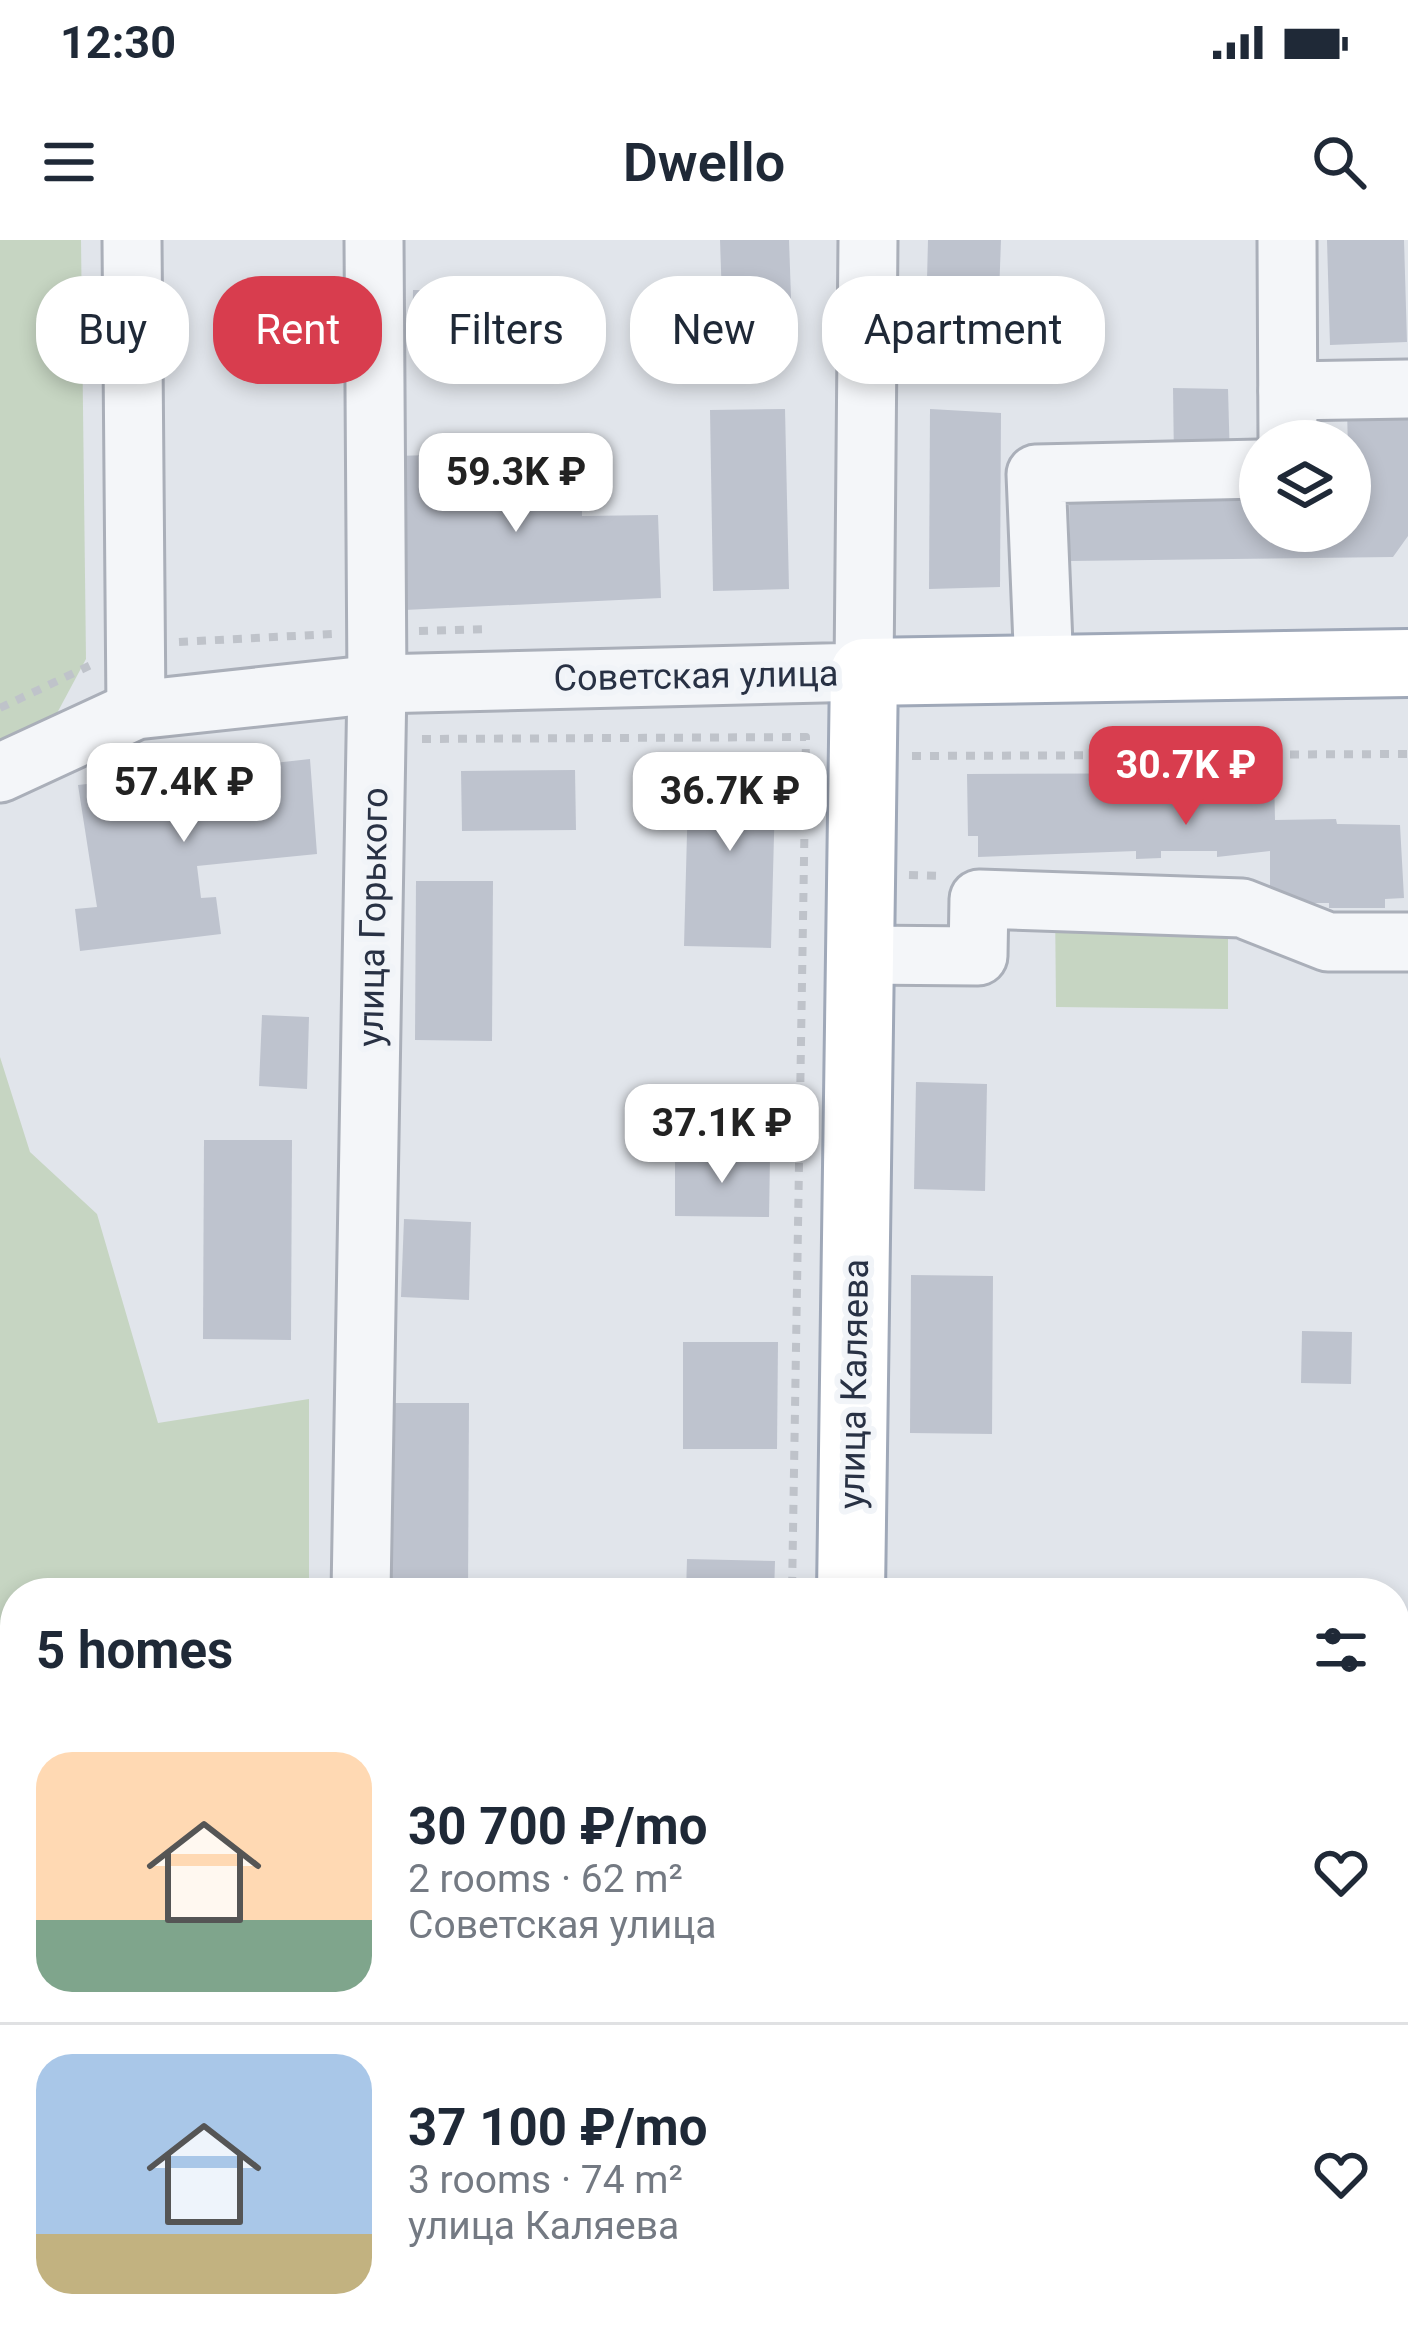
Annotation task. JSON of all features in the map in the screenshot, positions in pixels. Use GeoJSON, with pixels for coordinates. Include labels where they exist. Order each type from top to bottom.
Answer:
{"type":"FeatureCollection","features":[{"type":"Feature","properties":{"kind":"main road","name":"Советская улица"},"geometry":{"type":"LineString","coordinates":[[863,672],[1408,663]]}},
{"type":"Feature","properties":{"kind":"main road","name":"улица Каляева"},"geometry":{"type":"LineString","coordinates":[[851,1578],[863,672]]}},
{"type":"Feature","properties":{"kind":"street"},"geometry":{"type":"LineString","coordinates":[[132,240],[136,710]]}},
{"type":"Feature","properties":{"kind":"street","name":"улица Горького"},"geometry":{"type":"LineString","coordinates":[[361,1578],[377,658],[374,240]]}},
{"type":"Feature","properties":{"kind":"street","name":"улица Каляева"},"geometry":{"type":"LineString","coordinates":[[863,672],[868,240]]}},
{"type":"Feature","properties":{"kind":"street"},"geometry":{"type":"LineString","coordinates":[[1287,240],[1288,416],[1408,389]]}},
{"type":"Feature","properties":{"kind":"street"},"geometry":{"type":"LineString","coordinates":[[1044,669],[1036,474],[1239,469]]}},
{"type":"Feature","properties":{"kind":"street","name":"Советская улица"},"geometry":{"type":"LineString","coordinates":[[0,773],[136,710],[377,658],[863,672]]}},
{"type":"Feature","properties":{"kind":"street"},"geometry":{"type":"LineString","coordinates":[[860,955],[978,956],[979,899],[1242,908],[1328,943],[1408,942]]}},
{"type":"Feature","properties":{"kind":"path"},"geometry":{"type":"LineString","coordinates":[[377,658],[497,629]]}},
{"type":"Feature","properties":{"kind":"path"},"geometry":{"type":"LineString","coordinates":[[421,739],[806,737],[792,1578]]}},
{"type":"Feature","properties":{"kind":"path"},"geometry":{"type":"LineString","coordinates":[[903,756],[1408,754]]}},
{"type":"Feature","properties":{"kind":"green space"},"geometry":{"type":"Polygon","coordinates":[[[0,240],[81,240],[81,276],[36,276],[36,384],[83,384],[86,659],[48,730],[0,758],[0,240]]]}},
{"type":"Feature","properties":{"kind":"green space"},"geometry":{"type":"Polygon","coordinates":[[[1055,902],[1228,908],[1228,1009],[1056,1007],[1055,902]]]}},
{"type":"Feature","properties":{"kind":"green space"},"geometry":{"type":"Polygon","coordinates":[[[0,1057],[30,1152],[97,1214],[158,1423],[309,1399],[309,1578],[0,1578],[0,1057]]]}},
{"type":"Feature","properties":{"kind":"building"},"geometry":{"type":"Polygon","coordinates":[[[720,240],[789,240],[790,276],[721,276],[720,240]]]}},
{"type":"Feature","properties":{"kind":"building"},"geometry":{"type":"Polygon","coordinates":[[[928,240],[1001,240],[1000,276],[927,276],[928,240]]]}},
{"type":"Feature","properties":{"kind":"building"},"geometry":{"type":"Polygon","coordinates":[[[1327,240],[1404,240],[1407,342],[1330,345],[1327,240]]]}},
{"type":"Feature","properties":{"kind":"building"},"geometry":{"type":"Polygon","coordinates":[[[1173,388],[1228,389],[1230,462],[1174,461],[1173,388]]]}},
{"type":"Feature","properties":{"kind":"building"},"geometry":{"type":"Polygon","coordinates":[[[785,409],[789,589],[713,591],[710,410],[785,409]]]}},
{"type":"Feature","properties":{"kind":"building"},"geometry":{"type":"Polygon","coordinates":[[[930,409],[1001,413],[1000,587],[929,589],[930,409]]]}},
{"type":"Feature","properties":{"kind":"building"},"geometry":{"type":"Polygon","coordinates":[[[1347,409],[1408,410],[1408,536],[1393,557],[1070,561],[1069,491],[1239,488],[1239,552],[1371,552],[1371,420],[1347,420],[1347,409]]]}},
{"type":"Feature","properties":{"kind":"building"},"geometry":{"type":"Polygon","coordinates":[[[581,450],[582,516],[658,515],[661,598],[404,610],[398,456],[581,450]]]}},
{"type":"Feature","properties":{"kind":"building"},"geometry":{"type":"Polygon","coordinates":[[[310,759],[317,854],[197,866],[201,898],[216,897],[221,934],[80,951],[75,909],[97,907],[78,785],[310,759]]]}},
{"type":"Feature","properties":{"kind":"building"},"geometry":{"type":"Polygon","coordinates":[[[689,759],[776,761],[771,948],[684,946],[689,759]]]}},
{"type":"Feature","properties":{"kind":"building"},"geometry":{"type":"Polygon","coordinates":[[[575,770],[576,830],[462,831],[461,771],[575,770]]]}},
{"type":"Feature","properties":{"kind":"building"},"geometry":{"type":"Polygon","coordinates":[[[1274,773],[1275,820],[1400,825],[1404,898],[1385,899],[1385,908],[1329,908],[1329,903],[1300,903],[1300,897],[1270,896],[1270,851],[1217,857],[1217,851],[1161,851],[1161,858],[1136,859],[1136,851],[978,857],[978,836],[968,836],[967,774],[1274,773]]]}},
{"type":"Feature","properties":{"kind":"building"},"geometry":{"type":"Polygon","coordinates":[[[416,881],[493,881],[492,1041],[415,1040],[416,881]]]}},
{"type":"Feature","properties":{"kind":"building"},"geometry":{"type":"Polygon","coordinates":[[[262,1015],[309,1017],[307,1089],[259,1086],[262,1015]]]}},
{"type":"Feature","properties":{"kind":"building"},"geometry":{"type":"Polygon","coordinates":[[[916,1082],[987,1084],[985,1191],[914,1189],[916,1082]]]}},
{"type":"Feature","properties":{"kind":"building"},"geometry":{"type":"Polygon","coordinates":[[[204,1140],[292,1140],[291,1340],[203,1339],[204,1140]]]}},
{"type":"Feature","properties":{"kind":"building"},"geometry":{"type":"Polygon","coordinates":[[[675,1156],[770,1157],[769,1217],[675,1216],[675,1156]]]}},
{"type":"Feature","properties":{"kind":"building"},"geometry":{"type":"Polygon","coordinates":[[[404,1219],[471,1222],[469,1300],[401,1297],[404,1219]]]}},
{"type":"Feature","properties":{"kind":"building"},"geometry":{"type":"Polygon","coordinates":[[[911,1275],[993,1276],[992,1434],[910,1433],[911,1275]]]}},
{"type":"Feature","properties":{"kind":"building"},"geometry":{"type":"Polygon","coordinates":[[[1302,1331],[1352,1332],[1351,1384],[1301,1383],[1302,1331]]]}},
{"type":"Feature","properties":{"kind":"building"},"geometry":{"type":"Polygon","coordinates":[[[683,1342],[778,1342],[777,1449],[683,1449],[683,1342]]]}},
{"type":"Feature","properties":{"kind":"building"},"geometry":{"type":"Polygon","coordinates":[[[386,1403],[469,1403],[468,1578],[385,1578],[386,1403]]]}},
{"type":"Feature","properties":{"kind":"building"},"geometry":{"type":"Polygon","coordinates":[[[687,1559],[775,1561],[774,1578],[686,1578],[687,1559]]]}}]}
